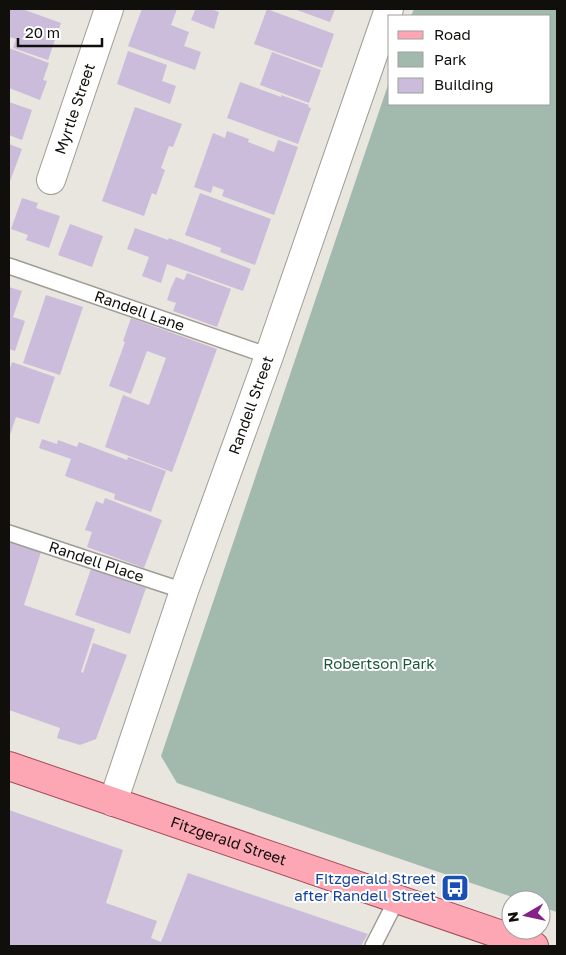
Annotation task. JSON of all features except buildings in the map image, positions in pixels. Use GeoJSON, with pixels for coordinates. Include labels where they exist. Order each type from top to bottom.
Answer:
{"type":"FeatureCollection","features":[{"type":"Feature","properties":{"kind":"main road","name":"Fitzgerald Street"},"geometry":{"type":"LineString","coordinates":[[9,766],[534,946]]}},
{"type":"Feature","properties":{"kind":"street","name":"Myrtle Street"},"geometry":{"type":"LineString","coordinates":[[51,180],[109,9]]}},
{"type":"Feature","properties":{"kind":"street","name":"Randell Street"},"geometry":{"type":"LineString","coordinates":[[113,802],[184,592],[269,356],[389,9]]}},
{"type":"Feature","properties":{"kind":"lane","name":"Randell Lane"},"geometry":{"type":"LineString","coordinates":[[9,266],[269,356]]}},
{"type":"Feature","properties":{"kind":"lane","name":"Randell Place"},"geometry":{"type":"LineString","coordinates":[[9,533],[184,592]]}},
{"type":"Feature","properties":{"kind":"lane"},"geometry":{"type":"LineString","coordinates":[[373,946],[396,899]]}},
{"type":"Feature","properties":{"kind":"green space","name":"Robertson Park"},"geometry":{"type":"Polygon","coordinates":[[[414,9],[557,9],[557,912],[551,910],[551,890],[501,890],[501,893],[177,783],[161,756],[388,85],[388,105],[551,105],[551,15],[411,15],[414,9]]]}},
{"type":"Feature","properties":{"kind":"place","name":"Fitzgerald Street after Randell Street"},"geometry":{"type":"Point","coordinates":[455,888]}}]}
